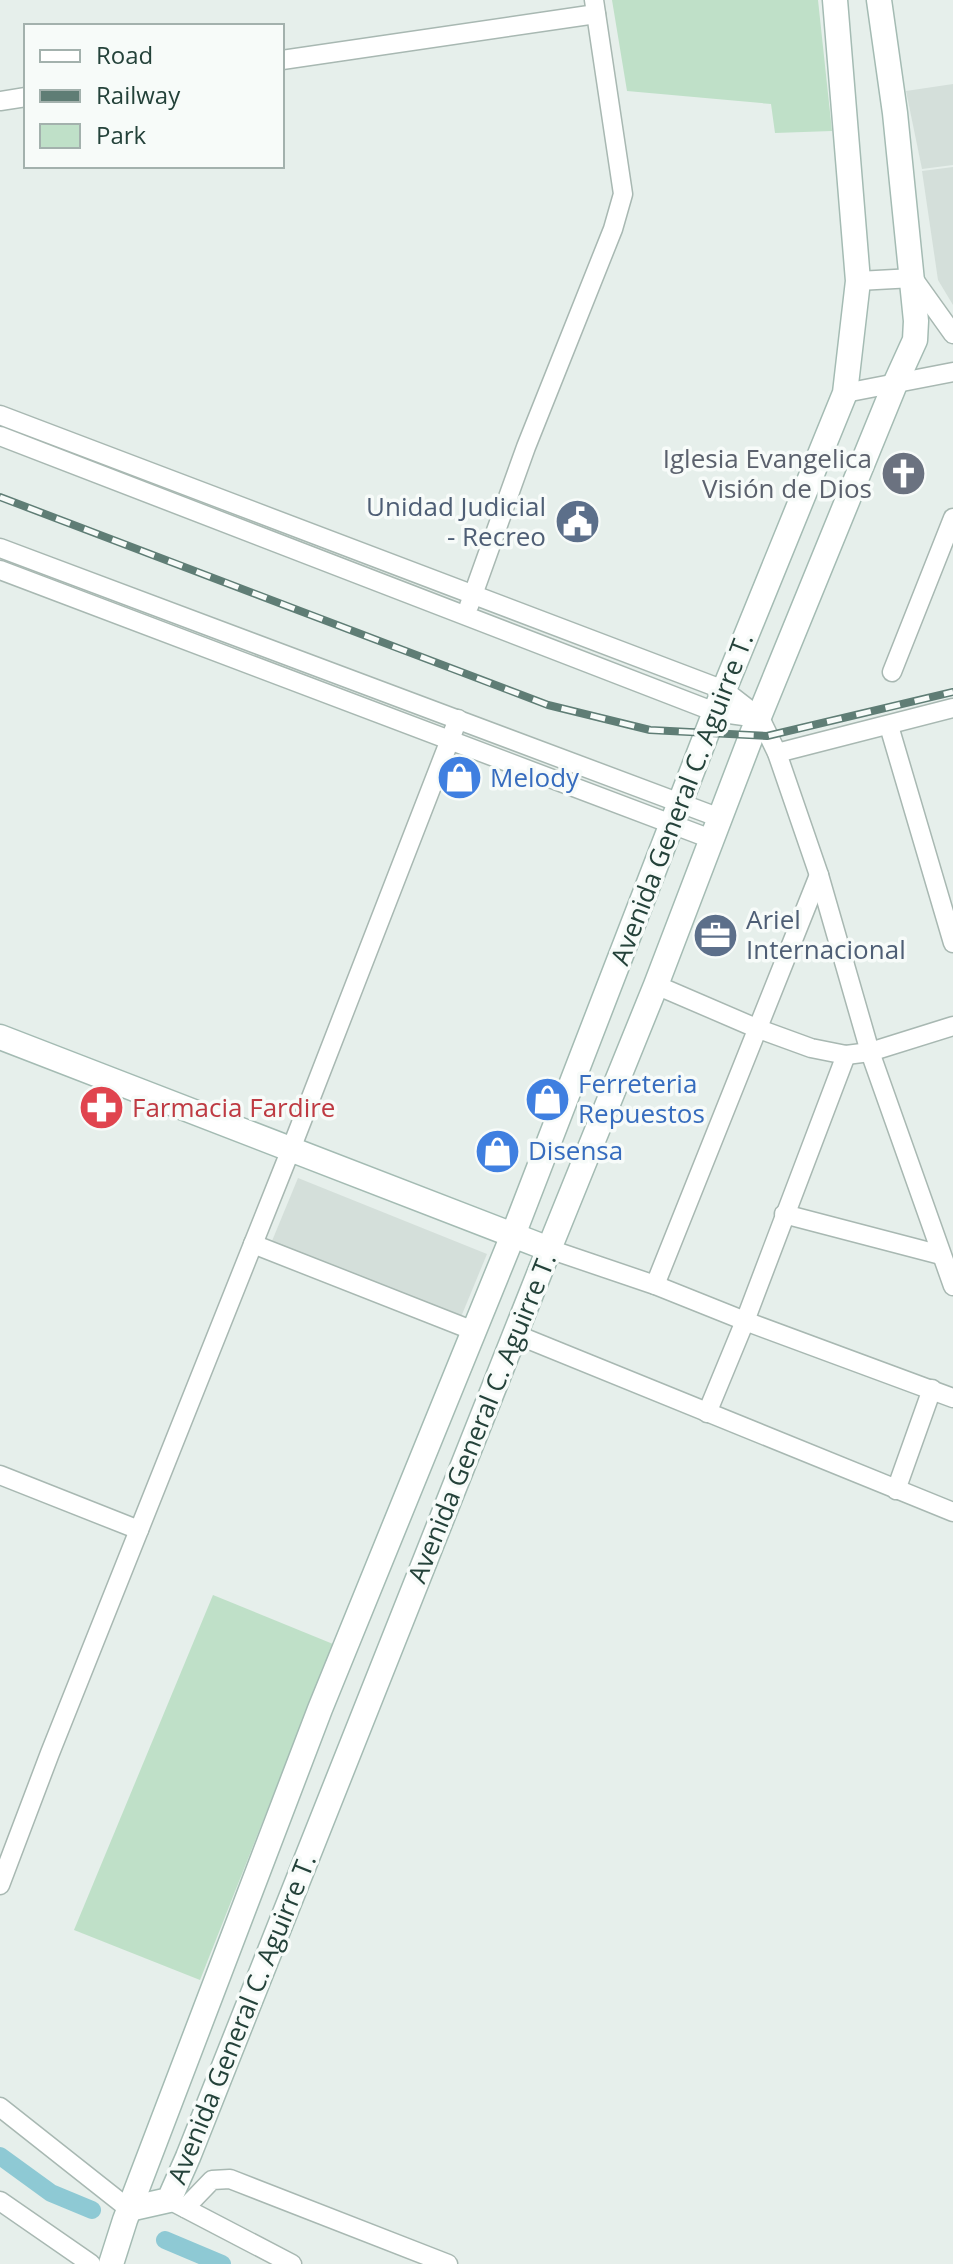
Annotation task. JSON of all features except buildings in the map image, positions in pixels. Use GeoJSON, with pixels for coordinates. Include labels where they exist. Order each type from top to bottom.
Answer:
{"type":"FeatureCollection","features":[{"type":"Feature","properties":{"kind":"street","name":"Avenida General C. Aguirre T."},"geometry":{"type":"LineString","coordinates":[[127,2215],[320,1709],[513,1235],[719,701],[845,393],[858,281],[835,0]]}},
{"type":"Feature","properties":{"kind":"street","name":"Avenida General C. Aguirre T."},"geometry":{"type":"LineString","coordinates":[[127,2215],[155,2205],[177,2204],[360,1725],[760,718],[915,340],[913,278],[879,0]]}},
{"type":"Feature","properties":{"kind":"street"},"geometry":{"type":"LineString","coordinates":[[284,60],[595,7],[623,194],[613,229],[526,447],[465,616]]}},
{"type":"Feature","properties":{"kind":"street"},"geometry":{"type":"LineString","coordinates":[[0,101],[24,97]]}},
{"type":"Feature","properties":{"kind":"street"},"geometry":{"type":"LineString","coordinates":[[858,281],[913,278],[953,334]]}},
{"type":"Feature","properties":{"kind":"street"},"geometry":{"type":"LineString","coordinates":[[845,393],[953,372]]}},
{"type":"Feature","properties":{"kind":"street"},"geometry":{"type":"LineString","coordinates":[[0,415],[473,594],[760,718],[777,753],[819,875],[870,1052],[953,1286]]}},
{"type":"Feature","properties":{"kind":"street"},"geometry":{"type":"LineString","coordinates":[[0,436],[465,616],[719,701]]}},
{"type":"Feature","properties":{"kind":"street"},"geometry":{"type":"LineString","coordinates":[[252,533],[259,513]]}},
{"type":"Feature","properties":{"kind":"street"},"geometry":{"type":"LineString","coordinates":[[892,672],[953,518]]}},
{"type":"Feature","properties":{"kind":"street"},"geometry":{"type":"LineString","coordinates":[[0,548],[458,719],[676,814]]}},
{"type":"Feature","properties":{"kind":"street"},"geometry":{"type":"LineString","coordinates":[[0,570],[450,740],[716,829]]}},
{"type":"Feature","properties":{"kind":"street"},"geometry":{"type":"LineString","coordinates":[[777,753],[953,708]]}},
{"type":"Feature","properties":{"kind":"street"},"geometry":{"type":"LineString","coordinates":[[0,1885],[458,719]]}},
{"type":"Feature","properties":{"kind":"street"},"geometry":{"type":"LineString","coordinates":[[889,726],[953,943]]}},
{"type":"Feature","properties":{"kind":"street"},"geometry":{"type":"LineString","coordinates":[[655,1285],[819,875]]}},
{"type":"Feature","properties":{"kind":"street"},"geometry":{"type":"LineString","coordinates":[[656,985],[756,1028],[811,1048],[846,1055],[870,1052],[953,1026]]}},
{"type":"Feature","properties":{"kind":"street"},"geometry":{"type":"LineString","coordinates":[[0,1037],[549,1249],[655,1285],[953,1398]]}},
{"type":"Feature","properties":{"kind":"street"},"geometry":{"type":"LineString","coordinates":[[707,1413],[846,1055]]}},
{"type":"Feature","properties":{"kind":"street"},"geometry":{"type":"LineString","coordinates":[[784,1214],[941,1255]]}},
{"type":"Feature","properties":{"kind":"street"},"geometry":{"type":"LineString","coordinates":[[253,1244],[474,1331]]}},
{"type":"Feature","properties":{"kind":"street"},"geometry":{"type":"LineString","coordinates":[[515,1334],[953,1512]]}},
{"type":"Feature","properties":{"kind":"street"},"geometry":{"type":"LineString","coordinates":[[896,1490],[932,1389]]}},
{"type":"Feature","properties":{"kind":"street"},"geometry":{"type":"LineString","coordinates":[[0,1475],[139,1530]]}},
{"type":"Feature","properties":{"kind":"street"},"geometry":{"type":"LineString","coordinates":[[320,1709],[360,1725]]}},
{"type":"Feature","properties":{"kind":"street"},"geometry":{"type":"LineString","coordinates":[[0,2107],[127,2215],[104,2263],[1,2204]]}},
{"type":"Feature","properties":{"kind":"street"},"geometry":{"type":"LineString","coordinates":[[292,2264],[177,2204],[212,2180],[230,2179],[448,2264]]}},
{"type":"Feature","properties":{"kind":"shaded area"},"geometry":{"type":"Polygon","coordinates":[[[953,84],[953,165],[922,169],[906,91],[953,84]]]}},
{"type":"Feature","properties":{"kind":"shaded area"},"geometry":{"type":"Polygon","coordinates":[[[953,167],[953,305],[938,280],[922,171],[953,167]]]}},
{"type":"Feature","properties":{"kind":"shaded area"},"geometry":{"type":"Polygon","coordinates":[[[298,1178],[487,1254],[461,1317],[272,1241],[298,1178]]]}},
{"type":"Feature","properties":{"kind":"green space"},"geometry":{"type":"Polygon","coordinates":[[[612,0],[818,0],[832,131],[775,133],[771,104],[627,91],[612,0]]]}},
{"type":"Feature","properties":{"kind":"green space"},"geometry":{"type":"Polygon","coordinates":[[[213,1595],[333,1644],[200,1980],[74,1930],[213,1595]]]}},
{"type":"Feature","properties":{"kind":"waterway"},"geometry":{"type":"LineString","coordinates":[[0,2156],[51,2193],[92,2210]]}},
{"type":"Feature","properties":{"kind":"waterway"},"geometry":{"type":"LineString","coordinates":[[165,2240],[222,2264]]}},
{"type":"Feature","properties":{"kind":"railway"},"geometry":{"type":"LineString","coordinates":[[0,497],[548,705],[650,730],[767,736],[953,692]]}},
{"type":"Feature","properties":{"kind":"place","name":"Iglesia Evangelica Visión de Dios"},"geometry":{"type":"Point","coordinates":[903,474]}},
{"type":"Feature","properties":{"kind":"place","name":"Unidad Judicial - Recreo"},"geometry":{"type":"Point","coordinates":[577,522]}},
{"type":"Feature","properties":{"kind":"place","name":"Melody"},"geometry":{"type":"Point","coordinates":[459,778]}},
{"type":"Feature","properties":{"kind":"place","name":"Ariel Internacional"},"geometry":{"type":"Point","coordinates":[715,935]}},
{"type":"Feature","properties":{"kind":"place","name":"Ferreteria Repuestos"},"geometry":{"type":"Point","coordinates":[547,1099]}},
{"type":"Feature","properties":{"kind":"place","name":"Farmacia Fardire"},"geometry":{"type":"Point","coordinates":[101,1108]}},
{"type":"Feature","properties":{"kind":"place","name":"Disensa"},"geometry":{"type":"Point","coordinates":[497,1151]}}]}
